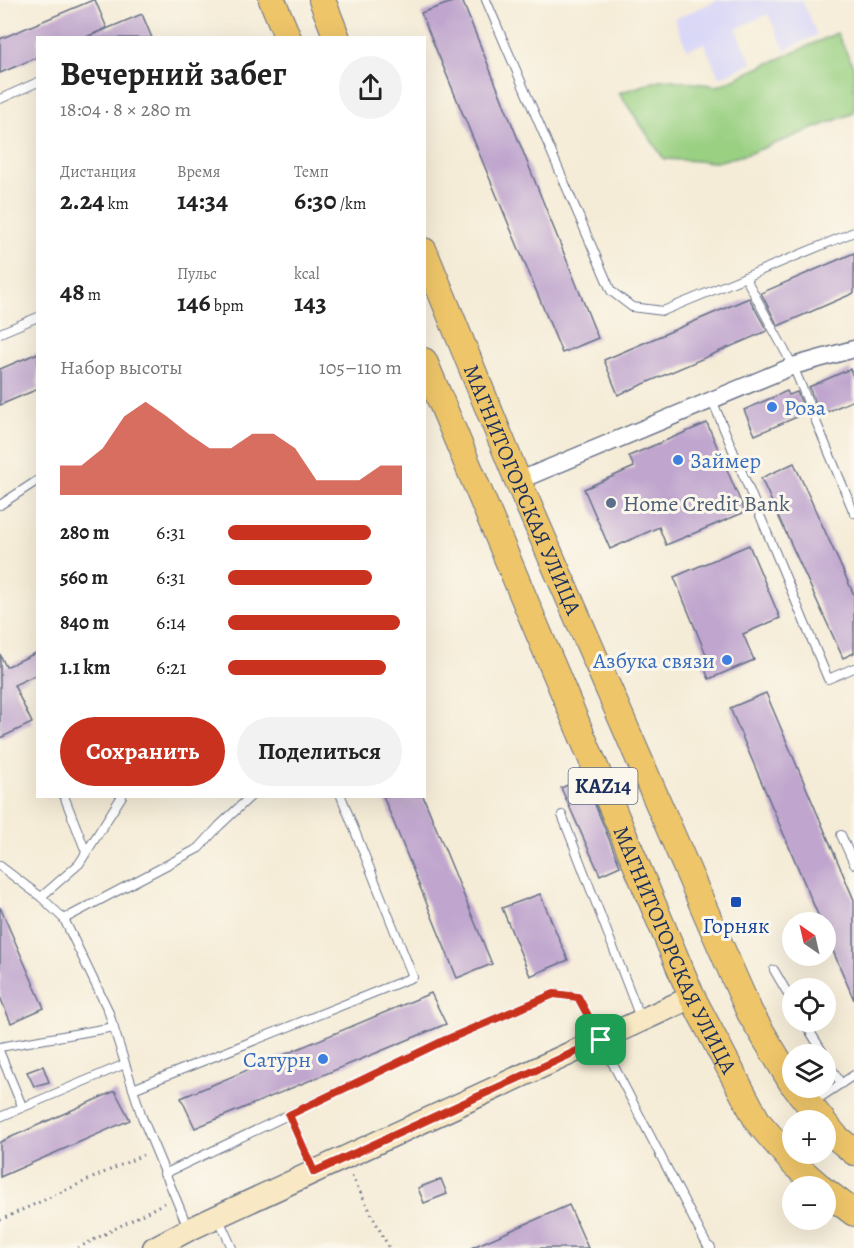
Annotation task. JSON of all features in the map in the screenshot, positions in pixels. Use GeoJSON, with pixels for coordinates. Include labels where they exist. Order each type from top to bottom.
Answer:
{"type":"FeatureCollection","features":[{"type":"Feature","properties":{"kind":"main road"},"geometry":{"type":"LineString","coordinates":[[272,0],[287,36]]}},
{"type":"Feature","properties":{"kind":"main road"},"geometry":{"type":"LineString","coordinates":[[322,0],[336,36]]}},
{"type":"Feature","properties":{"kind":"main road","name":"МАГНИТОГОРСКАЯ УЛИЦА"},"geometry":{"type":"LineString","coordinates":[[426,256],[518,481],[742,995],[750,1013],[782,1066]]}},
{"type":"Feature","properties":{"kind":"main road","name":"МАГНИТОГОРСКАЯ УЛИЦА"},"geometry":{"type":"LineString","coordinates":[[426,367],[692,997],[758,1122],[794,1164],[808,1176]]}},
{"type":"Feature","properties":{"kind":"main road"},"geometry":{"type":"LineString","coordinates":[[813,1109],[836,1137],[854,1152]]}},
{"type":"Feature","properties":{"kind":"main road"},"geometry":{"type":"LineString","coordinates":[[836,1199],[854,1213]]}},
{"type":"Feature","properties":{"kind":"street"},"geometry":{"type":"LineString","coordinates":[[518,481],[793,366],[854,349]]}},
{"type":"Feature","properties":{"kind":"street"},"geometry":{"type":"LineString","coordinates":[[154,1248],[218,1216],[692,997]]}},
{"type":"Feature","properties":{"kind":"lane"},"geometry":{"type":"LineString","coordinates":[[486,0],[611,291],[632,307],[663,310],[854,232]]}},
{"type":"Feature","properties":{"kind":"lane"},"geometry":{"type":"LineString","coordinates":[[0,99],[36,83]]}},
{"type":"Feature","properties":{"kind":"lane"},"geometry":{"type":"LineString","coordinates":[[745,277],[793,366],[854,513]]}},
{"type":"Feature","properties":{"kind":"lane"},"geometry":{"type":"LineString","coordinates":[[0,333],[36,317]]}},
{"type":"Feature","properties":{"kind":"lane"},"geometry":{"type":"LineString","coordinates":[[712,400],[828,679],[854,668]]}},
{"type":"Feature","properties":{"kind":"lane"},"geometry":{"type":"LineString","coordinates":[[0,505],[36,481]]}},
{"type":"Feature","properties":{"kind":"lane"},"geometry":{"type":"LineString","coordinates":[[65,798],[86,852]]}},
{"type":"Feature","properties":{"kind":"lane"},"geometry":{"type":"LineString","coordinates":[[41,897],[79,864],[121,798]]}},
{"type":"Feature","properties":{"kind":"lane"},"geometry":{"type":"LineString","coordinates":[[63,919],[199,848],[249,798]]}},
{"type":"Feature","properties":{"kind":"lane"},"geometry":{"type":"LineString","coordinates":[[133,1089],[413,977],[342,798]]}},
{"type":"Feature","properties":{"kind":"lane"},"geometry":{"type":"LineString","coordinates":[[562,815],[641,1021]]}},
{"type":"Feature","properties":{"kind":"lane"},"geometry":{"type":"LineString","coordinates":[[841,834],[854,864]]}},
{"type":"Feature","properties":{"kind":"lane"},"geometry":{"type":"LineString","coordinates":[[0,866],[41,897],[63,919],[108,1010],[154,1150],[189,1230]]}},
{"type":"Feature","properties":{"kind":"lane"},"geometry":{"type":"LineString","coordinates":[[774,970],[782,984]]}},
{"type":"Feature","properties":{"kind":"lane"},"geometry":{"type":"LineString","coordinates":[[164,1174],[441,1042],[554,994],[578,997],[707,1247]]}},
{"type":"Feature","properties":{"kind":"lane"},"geometry":{"type":"LineString","coordinates":[[0,1047],[114,1027]]}},
{"type":"Feature","properties":{"kind":"lane"},"geometry":{"type":"LineString","coordinates":[[0,1053],[22,1106]]}},
{"type":"Feature","properties":{"kind":"lane"},"geometry":{"type":"LineString","coordinates":[[0,1117],[125,1064]]}},
{"type":"Feature","properties":{"kind":"lane"},"geometry":{"type":"LineString","coordinates":[[836,1076],[841,1084]]}},
{"type":"Feature","properties":{"kind":"lane"},"geometry":{"type":"LineString","coordinates":[[813,1109],[841,1084],[854,1076]]}},
{"type":"Feature","properties":{"kind":"lane"},"geometry":{"type":"LineString","coordinates":[[289,1115],[314,1172]]}},
{"type":"Feature","properties":{"kind":"lane"},"geometry":{"type":"LineString","coordinates":[[218,1216],[232,1248]]}},
{"type":"Feature","properties":{"kind":"path"},"geometry":{"type":"LineString","coordinates":[[0,1220],[154,1150]]}},
{"type":"Feature","properties":{"kind":"path"},"geometry":{"type":"LineString","coordinates":[[343,1159],[388,1248]]}},
{"type":"Feature","properties":{"kind":"path"},"geometry":{"type":"LineString","coordinates":[[78,1248],[174,1198]]}},
{"type":"Feature","properties":{"kind":"shaded area"},"geometry":{"type":"Polygon","coordinates":[[[718,0],[802,0],[817,35],[785,50],[768,14],[736,29],[752,63],[719,78],[704,43],[687,50],[674,19],[718,0]]]}},
{"type":"Feature","properties":{"kind":"green space"},"geometry":{"type":"Polygon","coordinates":[[[837,33],[854,68],[854,113],[748,154],[716,162],[664,159],[619,93],[663,79],[718,86],[837,33]]]}},
{"type":"Feature","properties":{"kind":"building"},"geometry":{"type":"Polygon","coordinates":[[[93,0],[107,28],[89,36],[36,36],[36,58],[0,73],[0,39],[93,0]]]}},
{"type":"Feature","properties":{"kind":"building"},"geometry":{"type":"Polygon","coordinates":[[[462,0],[598,338],[562,353],[421,13],[462,0]]]}},
{"type":"Feature","properties":{"kind":"building"},"geometry":{"type":"Polygon","coordinates":[[[142,14],[151,36],[89,36],[142,14]]]}},
{"type":"Feature","properties":{"kind":"building"},"geometry":{"type":"Polygon","coordinates":[[[854,253],[854,293],[778,326],[761,293],[854,253]]]}},
{"type":"Feature","properties":{"kind":"building"},"geometry":{"type":"Polygon","coordinates":[[[749,298],[767,331],[618,395],[604,360],[749,298]]]}},
{"type":"Feature","properties":{"kind":"building"},"geometry":{"type":"Polygon","coordinates":[[[36,354],[36,390],[0,405],[0,369],[36,354]]]}},
{"type":"Feature","properties":{"kind":"building"},"geometry":{"type":"Polygon","coordinates":[[[850,369],[854,379],[854,400],[820,415],[809,387],[850,369]]]}},
{"type":"Feature","properties":{"kind":"building"},"geometry":{"type":"Polygon","coordinates":[[[787,391],[789,395],[797,392],[806,413],[755,435],[744,410],[787,391]]]}},
{"type":"Feature","properties":{"kind":"building"},"geometry":{"type":"Polygon","coordinates":[[[707,423],[745,512],[666,545],[659,527],[610,549],[584,489],[634,467],[629,456],[707,423]]]}},
{"type":"Feature","properties":{"kind":"building"},"geometry":{"type":"Polygon","coordinates":[[[794,463],[854,595],[854,653],[843,658],[761,478],[794,463]]]}},
{"type":"Feature","properties":{"kind":"building"},"geometry":{"type":"Polygon","coordinates":[[[749,545],[780,618],[743,634],[754,660],[709,679],[701,660],[707,657],[674,577],[749,545]]]}},
{"type":"Feature","properties":{"kind":"building"},"geometry":{"type":"Polygon","coordinates":[[[36,653],[36,675],[14,685],[32,723],[0,738],[0,654],[6,667],[36,653]]]}},
{"type":"Feature","properties":{"kind":"building"},"geometry":{"type":"Polygon","coordinates":[[[766,693],[854,900],[854,1000],[836,958],[836,912],[817,912],[730,708],[766,693]]]}},
{"type":"Feature","properties":{"kind":"building"},"geometry":{"type":"Polygon","coordinates":[[[584,778],[620,866],[600,875],[561,788],[584,778]]]}},
{"type":"Feature","properties":{"kind":"building"},"geometry":{"type":"Polygon","coordinates":[[[384,798],[424,798],[492,964],[457,978],[384,798]]]}},
{"type":"Feature","properties":{"kind":"building"},"geometry":{"type":"Polygon","coordinates":[[[540,894],[568,960],[530,976],[502,908],[540,894]]]}},
{"type":"Feature","properties":{"kind":"building"},"geometry":{"type":"Polygon","coordinates":[[[0,907],[44,1008],[11,1023],[0,997],[0,907]]]}},
{"type":"Feature","properties":{"kind":"building"},"geometry":{"type":"Polygon","coordinates":[[[431,993],[446,1024],[195,1128],[181,1098],[431,993]]]}},
{"type":"Feature","properties":{"kind":"building"},"geometry":{"type":"Polygon","coordinates":[[[43,1066],[49,1082],[34,1086],[27,1072],[43,1066]]]}},
{"type":"Feature","properties":{"kind":"building"},"geometry":{"type":"Polygon","coordinates":[[[115,1091],[130,1120],[0,1177],[0,1142],[115,1091]]]}},
{"type":"Feature","properties":{"kind":"building"},"geometry":{"type":"Polygon","coordinates":[[[441,1179],[447,1194],[424,1203],[418,1188],[441,1179]]]}},
{"type":"Feature","properties":{"kind":"building"},"geometry":{"type":"Polygon","coordinates":[[[569,1205],[588,1248],[471,1248],[569,1205]]]}},
{"type":"Feature","properties":{"kind":"place","name":"Роза"},"geometry":{"type":"Point","coordinates":[772,407]}},
{"type":"Feature","properties":{"kind":"place","name":"Займер"},"geometry":{"type":"Point","coordinates":[678,460]}},
{"type":"Feature","properties":{"kind":"place","name":"Home Credit Bank"},"geometry":{"type":"Point","coordinates":[611,503]}},
{"type":"Feature","properties":{"kind":"place","name":"Азбука связи"},"geometry":{"type":"Point","coordinates":[727,660]}},
{"type":"Feature","properties":{"kind":"place","name":"Горняк"},"geometry":{"type":"Point","coordinates":[736,902]}},
{"type":"Feature","properties":{"kind":"place","name":"Сатурн"},"geometry":{"type":"Point","coordinates":[323,1059]}},
{"type":"Feature","properties":{"kind":"route"},"geometry":{"type":"LineString","coordinates":[[554,994],[578,997],[601,1040],[314,1172],[289,1115],[441,1042],[554,994]]}}]}
